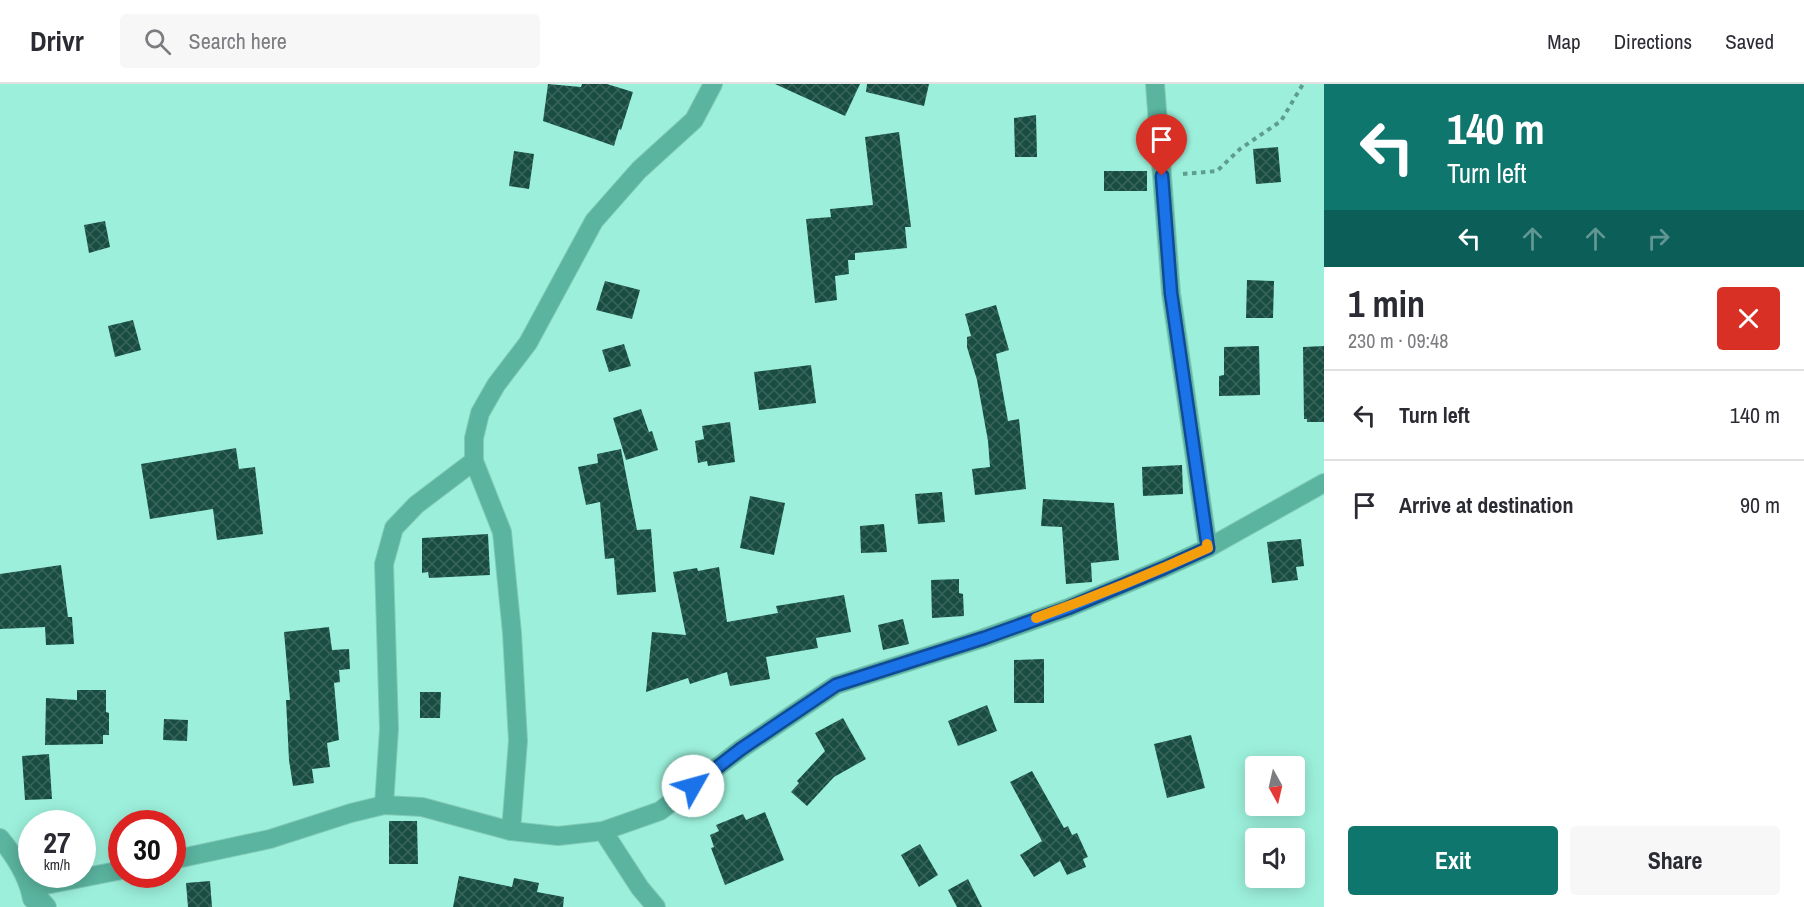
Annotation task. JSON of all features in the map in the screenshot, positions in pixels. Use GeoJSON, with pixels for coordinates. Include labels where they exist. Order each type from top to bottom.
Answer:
{"type":"FeatureCollection","features":[{"type":"Feature","properties":{"kind":"street"},"geometry":{"type":"LineString","coordinates":[[511,831],[518,741],[513,641],[502,532],[474,461],[474,438],[480,413],[496,385],[528,343],[594,221],[639,170],[694,120],[713,84]]}},
{"type":"Feature","properties":{"kind":"street"},"geometry":{"type":"LineString","coordinates":[[1156,84],[1171,293],[1208,548]]}},
{"type":"Feature","properties":{"kind":"street"},"geometry":{"type":"LineString","coordinates":[[384,805],[389,729],[384,564],[394,528],[416,505],[474,461]]}},
{"type":"Feature","properties":{"kind":"street"},"geometry":{"type":"LineString","coordinates":[[186,857],[270,839],[384,805],[422,807],[470,818],[511,831],[558,836],[603,831],[660,811],[741,749],[836,685],[984,638],[1068,608],[1208,548],[1324,483]]}},
{"type":"Feature","properties":{"kind":"street"},"geometry":{"type":"LineString","coordinates":[[603,831],[640,888],[656,907]]}},
{"type":"Feature","properties":{"kind":"street"},"geometry":{"type":"LineString","coordinates":[[0,838],[18,864]]}},
{"type":"Feature","properties":{"kind":"street"},"geometry":{"type":"LineString","coordinates":[[30,888],[34,907]]}},
{"type":"Feature","properties":{"kind":"street"},"geometry":{"type":"LineString","coordinates":[[30,888],[46,907]]}},
{"type":"Feature","properties":{"kind":"path"},"geometry":{"type":"LineString","coordinates":[[1162,176],[1217,171],[1240,149],[1281,122],[1303,84]]}},
{"type":"Feature","properties":{"kind":"building"},"geometry":{"type":"Polygon","coordinates":[[[548,84],[581,87],[582,84],[607,84],[633,92],[614,146],[543,121],[548,84]]]}},
{"type":"Feature","properties":{"kind":"building"},"geometry":{"type":"Polygon","coordinates":[[[775,84],[860,84],[845,116],[775,84]]]}},
{"type":"Feature","properties":{"kind":"building"},"geometry":{"type":"Polygon","coordinates":[[[867,84],[929,84],[924,106],[866,92],[867,84]]]}},
{"type":"Feature","properties":{"kind":"building"},"geometry":{"type":"Polygon","coordinates":[[[1036,115],[1037,157],[1015,157],[1014,118],[1036,115]]]}},
{"type":"Feature","properties":{"kind":"building"},"geometry":{"type":"Polygon","coordinates":[[[899,132],[911,227],[905,227],[907,248],[855,253],[855,260],[848,260],[849,274],[835,276],[837,300],[815,303],[806,219],[831,217],[830,209],[873,205],[865,137],[899,132]]]}},
{"type":"Feature","properties":{"kind":"building"},"geometry":{"type":"Polygon","coordinates":[[[1278,147],[1281,182],[1256,184],[1253,149],[1278,147]]]}},
{"type":"Feature","properties":{"kind":"building"},"geometry":{"type":"Polygon","coordinates":[[[514,151],[534,154],[529,189],[509,186],[514,151]]]}},
{"type":"Feature","properties":{"kind":"building"},"geometry":{"type":"Polygon","coordinates":[[[1104,171],[1147,171],[1147,191],[1104,191],[1104,171]]]}},
{"type":"Feature","properties":{"kind":"building"},"geometry":{"type":"Polygon","coordinates":[[[105,221],[110,247],[89,253],[84,225],[105,221]]]}},
{"type":"Feature","properties":{"kind":"building"},"geometry":{"type":"Polygon","coordinates":[[[1247,280],[1274,281],[1273,318],[1246,318],[1247,280]]]}},
{"type":"Feature","properties":{"kind":"building"},"geometry":{"type":"Polygon","coordinates":[[[605,281],[640,290],[632,319],[596,310],[605,281]]]}},
{"type":"Feature","properties":{"kind":"building"},"geometry":{"type":"Polygon","coordinates":[[[996,305],[1009,350],[996,354],[1008,421],[1019,419],[1026,489],[975,495],[972,469],[990,467],[988,441],[977,380],[967,347],[967,337],[971,336],[965,314],[996,305]]]}},
{"type":"Feature","properties":{"kind":"building"},"geometry":{"type":"Polygon","coordinates":[[[133,320],[141,350],[115,357],[108,326],[133,320]]]}},
{"type":"Feature","properties":{"kind":"building"},"geometry":{"type":"Polygon","coordinates":[[[624,344],[631,366],[609,372],[602,350],[624,344]]]}},
{"type":"Feature","properties":{"kind":"building"},"geometry":{"type":"Polygon","coordinates":[[[1259,346],[1260,395],[1219,396],[1219,376],[1224,375],[1224,347],[1259,346]]]}},
{"type":"Feature","properties":{"kind":"building"},"geometry":{"type":"Polygon","coordinates":[[[1324,346],[1324,422],[1307,422],[1307,419],[1304,419],[1303,347],[1324,346]]]}},
{"type":"Feature","properties":{"kind":"building"},"geometry":{"type":"Polygon","coordinates":[[[811,365],[816,403],[759,410],[754,372],[811,365]]]}},
{"type":"Feature","properties":{"kind":"building"},"geometry":{"type":"Polygon","coordinates":[[[641,409],[658,450],[626,460],[613,418],[641,409]]]}},
{"type":"Feature","properties":{"kind":"building"},"geometry":{"type":"Polygon","coordinates":[[[730,422],[735,462],[708,466],[707,461],[698,463],[695,441],[704,439],[702,426],[730,422]]]}},
{"type":"Feature","properties":{"kind":"building"},"geometry":{"type":"Polygon","coordinates":[[[236,448],[239,469],[255,467],[263,534],[217,540],[213,509],[150,519],[141,464],[236,448]]]}},
{"type":"Feature","properties":{"kind":"building"},"geometry":{"type":"Polygon","coordinates":[[[621,449],[637,530],[651,529],[656,592],[617,595],[614,558],[605,559],[600,502],[586,505],[578,467],[598,463],[597,454],[621,449]]]}},
{"type":"Feature","properties":{"kind":"building"},"geometry":{"type":"Polygon","coordinates":[[[1182,465],[1183,494],[1143,496],[1142,467],[1182,465]]]}},
{"type":"Feature","properties":{"kind":"building"},"geometry":{"type":"Polygon","coordinates":[[[942,492],[945,522],[918,524],[915,494],[942,492]]]}},
{"type":"Feature","properties":{"kind":"building"},"geometry":{"type":"Polygon","coordinates":[[[750,496],[785,503],[774,555],[740,548],[750,496]]]}},
{"type":"Feature","properties":{"kind":"building"},"geometry":{"type":"Polygon","coordinates":[[[1043,499],[1114,503],[1119,560],[1091,563],[1092,582],[1066,584],[1062,527],[1041,526],[1043,499]]]}},
{"type":"Feature","properties":{"kind":"building"},"geometry":{"type":"Polygon","coordinates":[[[884,524],[887,552],[861,553],[860,526],[884,524]]]}},
{"type":"Feature","properties":{"kind":"building"},"geometry":{"type":"Polygon","coordinates":[[[488,534],[490,575],[429,578],[428,572],[422,573],[422,538],[488,534]]]}},
{"type":"Feature","properties":{"kind":"building"},"geometry":{"type":"Polygon","coordinates":[[[1301,539],[1304,566],[1296,567],[1298,580],[1272,583],[1267,542],[1301,539]]]}},
{"type":"Feature","properties":{"kind":"building"},"geometry":{"type":"Polygon","coordinates":[[[61,565],[68,617],[72,617],[74,644],[46,645],[45,627],[0,629],[0,574],[61,565]]]}},
{"type":"Feature","properties":{"kind":"building"},"geometry":{"type":"Polygon","coordinates":[[[719,567],[727,622],[778,613],[776,606],[844,595],[851,632],[816,638],[818,648],[766,657],[770,679],[730,686],[727,672],[690,684],[688,678],[646,692],[652,632],[686,635],[673,572],[719,567]]]}},
{"type":"Feature","properties":{"kind":"building"},"geometry":{"type":"Polygon","coordinates":[[[959,579],[959,593],[963,594],[964,616],[932,618],[931,580],[959,579]]]}},
{"type":"Feature","properties":{"kind":"building"},"geometry":{"type":"Polygon","coordinates":[[[903,619],[909,644],[883,650],[878,625],[903,619]]]}},
{"type":"Feature","properties":{"kind":"building"},"geometry":{"type":"Polygon","coordinates":[[[329,627],[332,650],[349,649],[350,669],[339,670],[340,682],[334,683],[339,740],[327,743],[330,767],[312,769],[314,783],[293,786],[289,760],[286,700],[290,700],[284,632],[329,627]]]}},
{"type":"Feature","properties":{"kind":"building"},"geometry":{"type":"Polygon","coordinates":[[[1044,659],[1044,703],[1014,703],[1014,660],[1044,659]]]}},
{"type":"Feature","properties":{"kind":"building"},"geometry":{"type":"Polygon","coordinates":[[[77,690],[106,690],[109,735],[103,735],[103,744],[45,745],[46,698],[77,700],[77,690]]]}},
{"type":"Feature","properties":{"kind":"building"},"geometry":{"type":"Polygon","coordinates":[[[420,692],[441,692],[440,718],[420,718],[420,692]]]}},
{"type":"Feature","properties":{"kind":"building"},"geometry":{"type":"Polygon","coordinates":[[[987,705],[997,731],[958,746],[948,721],[987,705]]]}},
{"type":"Feature","properties":{"kind":"building"},"geometry":{"type":"Polygon","coordinates":[[[843,718],[866,759],[834,777],[807,806],[791,792],[799,783],[797,781],[825,751],[815,733],[843,718]]]}},
{"type":"Feature","properties":{"kind":"building"},"geometry":{"type":"Polygon","coordinates":[[[164,719],[188,720],[187,741],[163,740],[164,719]]]}},
{"type":"Feature","properties":{"kind":"building"},"geometry":{"type":"Polygon","coordinates":[[[1191,735],[1205,788],[1167,798],[1154,744],[1191,735]]]}},
{"type":"Feature","properties":{"kind":"building"},"geometry":{"type":"Polygon","coordinates":[[[49,754],[52,799],[25,800],[22,756],[49,754]]]}},
{"type":"Feature","properties":{"kind":"building"},"geometry":{"type":"Polygon","coordinates":[[[1032,771],[1064,828],[1068,826],[1072,835],[1077,833],[1088,857],[1083,859],[1086,867],[1067,875],[1060,861],[1034,877],[1020,855],[1042,841],[1010,782],[1032,771]]]}},
{"type":"Feature","properties":{"kind":"building"},"geometry":{"type":"Polygon","coordinates":[[[765,812],[784,860],[725,885],[711,848],[714,847],[710,835],[719,831],[716,825],[743,814],[746,820],[765,812]]]}},
{"type":"Feature","properties":{"kind":"building"},"geometry":{"type":"Polygon","coordinates":[[[389,821],[417,821],[418,864],[389,864],[389,821]]]}},
{"type":"Feature","properties":{"kind":"building"},"geometry":{"type":"Polygon","coordinates":[[[920,844],[938,875],[919,887],[901,855],[920,844]]]}},
{"type":"Feature","properties":{"kind":"building"},"geometry":{"type":"Polygon","coordinates":[[[459,876],[512,887],[514,878],[539,883],[537,892],[564,897],[563,907],[453,907],[459,876]]]}},
{"type":"Feature","properties":{"kind":"building"},"geometry":{"type":"Polygon","coordinates":[[[968,879],[982,907],[957,907],[948,890],[968,879]]]}},
{"type":"Feature","properties":{"kind":"building"},"geometry":{"type":"Polygon","coordinates":[[[210,881],[212,907],[188,907],[186,883],[210,881]]]}},
{"type":"Feature","properties":{"kind":"slow traffic"},"geometry":{"type":"LineString","coordinates":[[1036,618],[1068,608],[1164,568],[1208,548],[1207,544]]}},
{"type":"Feature","properties":{"kind":"route"},"geometry":{"type":"LineString","coordinates":[[693,786],[741,749],[836,685],[984,638],[1068,608],[1208,548],[1171,293],[1162,176]]}}]}
